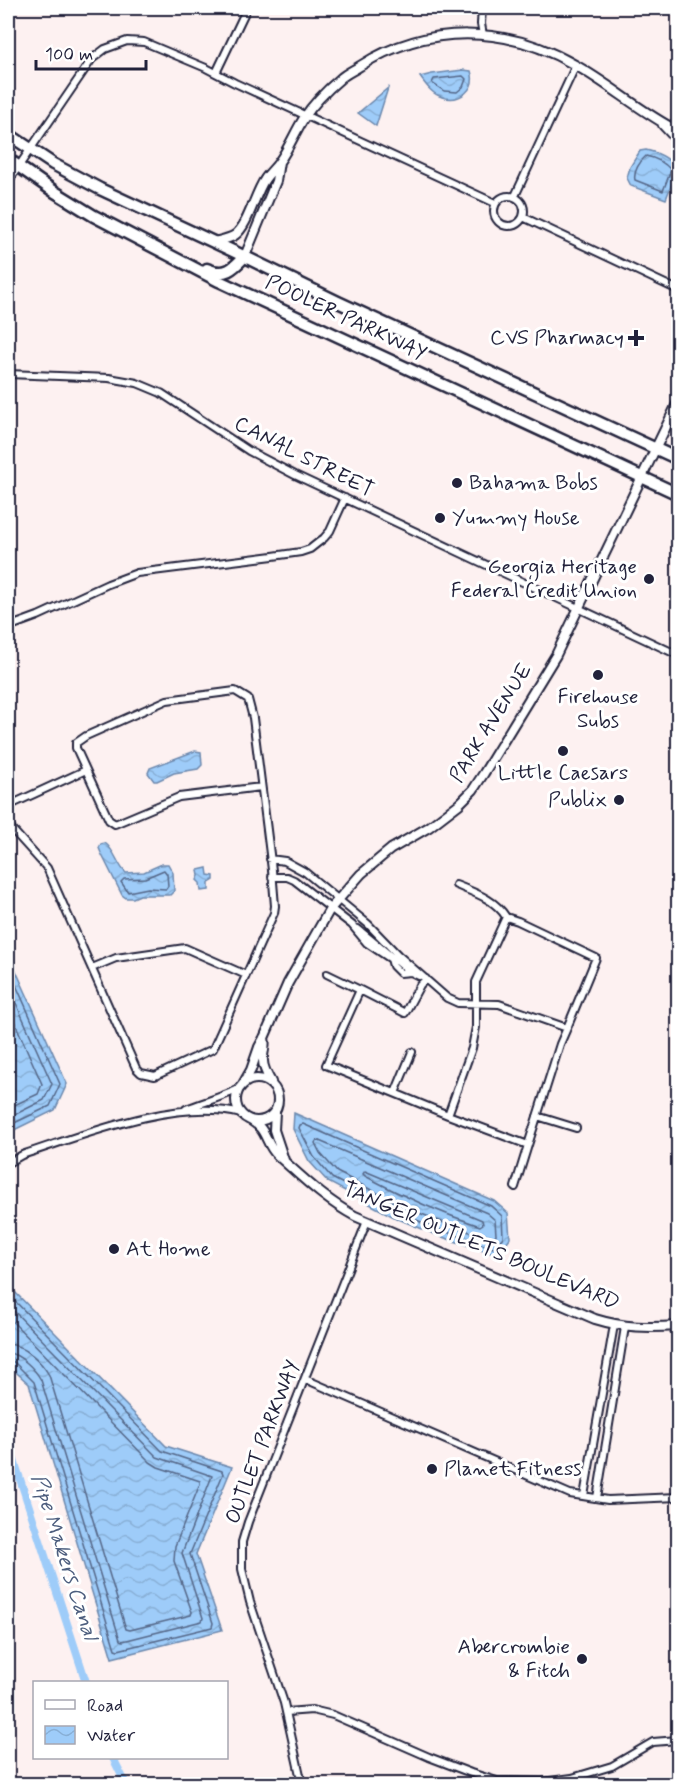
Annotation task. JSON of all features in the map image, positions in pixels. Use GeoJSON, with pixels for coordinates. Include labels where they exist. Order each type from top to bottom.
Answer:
{"type":"FeatureCollection","features":[{"type":"Feature","properties":{"kind":"main road","name":"POOLER PARKWAY"},"geometry":{"type":"LineString","coordinates":[[8,134],[53,164],[100,189],[678,459]]}},
{"type":"Feature","properties":{"kind":"main road","name":"POOLER PARKWAY"},"geometry":{"type":"LineString","coordinates":[[8,159],[84,210],[219,281],[678,494]]}},
{"type":"Feature","properties":{"kind":"main road"},"geometry":{"type":"LineString","coordinates":[[123,231],[134,232],[216,273],[223,273],[234,268],[245,256]]}},
{"type":"Feature","properties":{"kind":"street"},"geometry":{"type":"LineString","coordinates":[[216,73],[247,8]]}},
{"type":"Feature","properties":{"kind":"street"},"geometry":{"type":"LineString","coordinates":[[482,8],[483,35]]}},
{"type":"Feature","properties":{"kind":"street"},"geometry":{"type":"LineString","coordinates":[[213,242],[235,236],[243,228],[264,180],[279,161],[306,116],[342,78],[373,58],[399,46],[431,37],[483,35],[517,40],[546,50],[576,65],[659,122],[678,131]]}},
{"type":"Feature","properties":{"kind":"street"},"geometry":{"type":"LineString","coordinates":[[8,182],[92,59],[103,49],[127,41],[144,42],[216,73],[495,203]]}},
{"type":"Feature","properties":{"kind":"street"},"geometry":{"type":"LineString","coordinates":[[515,196],[576,65]]}},
{"type":"Feature","properties":{"kind":"street"},"geometry":{"type":"LineString","coordinates":[[659,122],[678,141]]}},
{"type":"Feature","properties":{"kind":"street"},"geometry":{"type":"LineString","coordinates":[[245,256],[276,182],[279,161]]}},
{"type":"Feature","properties":{"kind":"street"},"geometry":{"type":"LineString","coordinates":[[506,195],[515,196],[524,208],[523,217],[512,226],[502,225],[495,218],[495,203],[506,195]]}},
{"type":"Feature","properties":{"kind":"street"},"geometry":{"type":"LineString","coordinates":[[523,217],[676,290]]}},
{"type":"Feature","properties":{"kind":"street","name":"CANAL STREET"},"geometry":{"type":"LineString","coordinates":[[8,374],[109,378],[137,383],[161,393],[249,451],[295,475],[678,655]]}},
{"type":"Feature","properties":{"kind":"street","name":"PARK AVENUE"},"geometry":{"type":"LineString","coordinates":[[241,1086],[251,1070],[288,983],[330,909],[361,874],[391,849],[429,827],[473,790],[556,655],[678,402]]}},
{"type":"Feature","properties":{"kind":"street"},"geometry":{"type":"LineString","coordinates":[[8,627],[137,573],[310,549],[330,531],[345,498]]}},
{"type":"Feature","properties":{"kind":"street"},"geometry":{"type":"LineString","coordinates":[[8,822],[47,868],[136,1068],[155,1076],[213,1049],[275,906],[270,859],[251,705],[248,699],[235,691],[166,700],[86,736],[76,743],[76,748],[109,820],[115,824],[178,797],[261,787]]}},
{"type":"Feature","properties":{"kind":"street"},"geometry":{"type":"LineString","coordinates":[[8,806],[86,770]]}},
{"type":"Feature","properties":{"kind":"street"},"geometry":{"type":"LineString","coordinates":[[270,859],[295,865],[368,924],[398,955],[447,998],[458,1004],[499,1004],[567,1028]]}},
{"type":"Feature","properties":{"kind":"street"},"geometry":{"type":"LineString","coordinates":[[272,877],[279,876],[294,880],[352,925],[367,943],[391,958],[393,966],[400,972],[411,972],[425,978]]}},
{"type":"Feature","properties":{"kind":"street"},"geometry":{"type":"LineString","coordinates":[[456,885],[488,899],[500,908],[506,917],[596,958],[560,1044],[515,1187]]}},
{"type":"Feature","properties":{"kind":"street"},"geometry":{"type":"LineString","coordinates":[[448,1115],[472,1048],[476,1027],[476,982],[506,917]]}},
{"type":"Feature","properties":{"kind":"street"},"geometry":{"type":"LineString","coordinates":[[92,968],[116,958],[184,948],[246,975]]}},
{"type":"Feature","properties":{"kind":"street"},"geometry":{"type":"LineString","coordinates":[[327,974],[405,1013],[425,978]]}},
{"type":"Feature","properties":{"kind":"street"},"geometry":{"type":"LineString","coordinates":[[360,990],[326,1065],[528,1145]]}},
{"type":"Feature","properties":{"kind":"street","name":"PARK AVENUE"},"geometry":{"type":"LineString","coordinates":[[264,1038],[266,1046],[262,1059],[273,1085]]}},
{"type":"Feature","properties":{"kind":"street"},"geometry":{"type":"LineString","coordinates":[[395,1093],[412,1052]]}},
{"type":"Feature","properties":{"kind":"street"},"geometry":{"type":"LineString","coordinates":[[8,1163],[22,1155],[118,1125],[183,1110],[204,1101],[218,1099],[250,1080],[258,1078],[273,1085],[277,1092],[279,1101],[275,1111],[273,1130],[284,1160]]}},
{"type":"Feature","properties":{"kind":"street"},"geometry":{"type":"LineString","coordinates":[[241,1086],[236,1099],[237,1107],[245,1117]]}},
{"type":"Feature","properties":{"kind":"street"},"geometry":{"type":"LineString","coordinates":[[183,1110],[225,1110],[256,1121],[264,1120],[275,1111]]}},
{"type":"Feature","properties":{"kind":"street"},"geometry":{"type":"LineString","coordinates":[[537,1116],[576,1128]]}},
{"type":"Feature","properties":{"kind":"street","name":"TANGER OUTLETS BOULEVARD"},"geometry":{"type":"LineString","coordinates":[[245,1117],[257,1123],[276,1154],[307,1182],[337,1206],[367,1221],[552,1302],[614,1325],[643,1328],[678,1326]]}},
{"type":"Feature","properties":{"kind":"street","name":"OUTLET PARKWAY"},"geometry":{"type":"LineString","coordinates":[[302,1785],[286,1712],[250,1602],[242,1569],[242,1542],[367,1221]]}},
{"type":"Feature","properties":{"kind":"street"},"geometry":{"type":"LineString","coordinates":[[584,1496],[614,1325]]}},
{"type":"Feature","properties":{"kind":"street"},"geometry":{"type":"LineString","coordinates":[[597,1498],[625,1327]]}},
{"type":"Feature","properties":{"kind":"street"},"geometry":{"type":"LineString","coordinates":[[305,1379],[570,1494],[608,1500],[678,1497]]}},
{"type":"Feature","properties":{"kind":"street"},"geometry":{"type":"LineString","coordinates":[[286,1712],[312,1710],[333,1715],[471,1773],[512,1783],[572,1778],[612,1766],[652,1742],[678,1740]]}},
{"type":"Feature","properties":{"kind":"water"},"geometry":{"type":"Polygon","coordinates":[[[471,71],[472,84],[466,93],[455,98],[435,94],[420,77],[432,74],[471,71]]]}},
{"type":"Feature","properties":{"kind":"water"},"geometry":{"type":"Polygon","coordinates":[[[388,88],[376,126],[358,113],[388,88]]]}},
{"type":"Feature","properties":{"kind":"water"},"geometry":{"type":"Polygon","coordinates":[[[646,150],[664,157],[677,170],[666,199],[631,186],[627,178],[630,167],[640,151],[646,150]]]}},
{"type":"Feature","properties":{"kind":"water"},"geometry":{"type":"Polygon","coordinates":[[[195,751],[201,752],[202,765],[198,769],[174,773],[157,781],[154,781],[148,773],[150,768],[195,751]]]}},
{"type":"Feature","properties":{"kind":"water"},"geometry":{"type":"Polygon","coordinates":[[[105,843],[126,873],[144,872],[162,864],[168,864],[173,873],[174,891],[170,895],[140,895],[126,898],[122,895],[99,848],[105,843]]]}},
{"type":"Feature","properties":{"kind":"water"},"geometry":{"type":"Polygon","coordinates":[[[207,868],[208,875],[214,876],[214,880],[209,883],[209,890],[201,891],[197,880],[198,870],[207,868]]]}},
{"type":"Feature","properties":{"kind":"water"},"geometry":{"type":"Polygon","coordinates":[[[8,953],[67,1084],[55,1110],[8,1133],[8,953]]]}},
{"type":"Feature","properties":{"kind":"water"},"geometry":{"type":"Polygon","coordinates":[[[294,1113],[494,1201],[508,1213],[510,1238],[497,1255],[439,1236],[396,1218],[328,1182],[309,1161],[293,1129],[294,1113]]]}},
{"type":"Feature","properties":{"kind":"water"},"geometry":{"type":"Polygon","coordinates":[[[8,1285],[166,1446],[232,1467],[196,1554],[222,1630],[112,1658],[29,1384],[8,1365],[8,1285]]]}},
{"type":"Feature","properties":{"kind":"waterway","name":"Pipe Makers Canal"},"geometry":{"type":"LineString","coordinates":[[8,1442],[86,1681]]}},
{"type":"Feature","properties":{"kind":"waterway","name":"Pipe Makers Canal"},"geometry":{"type":"LineString","coordinates":[[114,1759],[126,1784]]}},
{"type":"Feature","properties":{"kind":"place","name":"CVS Pharmacy"},"geometry":{"type":"Point","coordinates":[636,338]}},
{"type":"Feature","properties":{"kind":"place","name":"Bahama Bobs"},"geometry":{"type":"Point","coordinates":[457,483]}},
{"type":"Feature","properties":{"kind":"place","name":"Yummy House"},"geometry":{"type":"Point","coordinates":[440,518]}},
{"type":"Feature","properties":{"kind":"place","name":"Georgia Heritage Federal Credit Union"},"geometry":{"type":"Point","coordinates":[649,579]}},
{"type":"Feature","properties":{"kind":"place","name":"Firehouse Subs"},"geometry":{"type":"Point","coordinates":[598,675]}},
{"type":"Feature","properties":{"kind":"place","name":"Little Caesars"},"geometry":{"type":"Point","coordinates":[563,751]}},
{"type":"Feature","properties":{"kind":"place","name":"Publix"},"geometry":{"type":"Point","coordinates":[619,800]}},
{"type":"Feature","properties":{"kind":"place","name":"At Home"},"geometry":{"type":"Point","coordinates":[114,1249]}},
{"type":"Feature","properties":{"kind":"place","name":"Planet Fitness"},"geometry":{"type":"Point","coordinates":[432,1469]}},
{"type":"Feature","properties":{"kind":"place","name":"Abercrombie & Fitch"},"geometry":{"type":"Point","coordinates":[582,1659]}}]}
